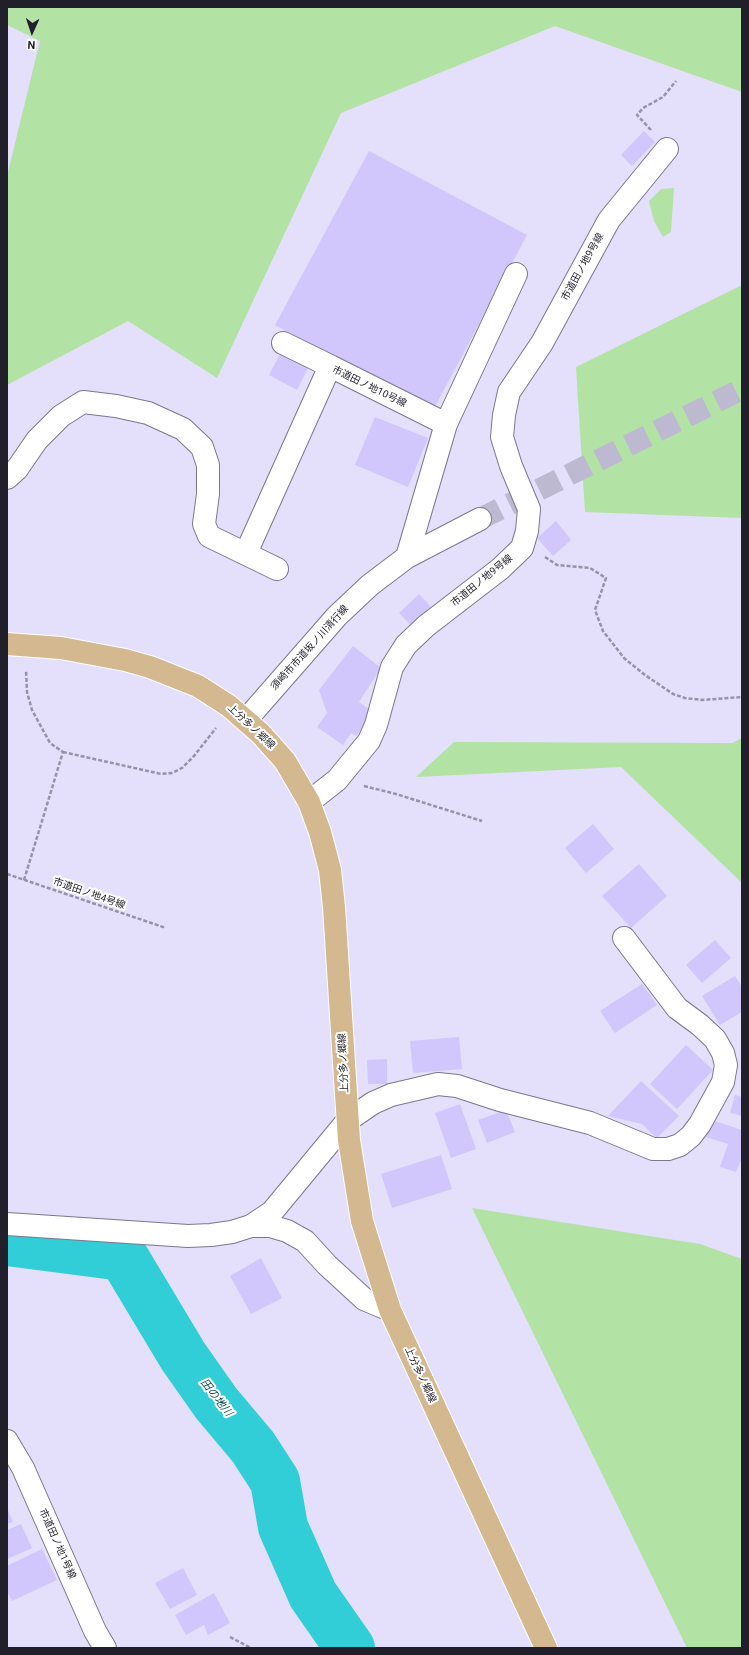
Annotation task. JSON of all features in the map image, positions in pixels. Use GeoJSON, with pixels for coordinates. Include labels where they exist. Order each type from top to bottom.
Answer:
{"type":"FeatureCollection","features":[{"type":"Feature","properties":{"kind":"main road","name":"上分多ノ郷線"},"geometry":{"type":"LineString","coordinates":[[7,644],[61,648],[125,660],[150,667],[208,692],[246,720],[273,746],[289,767],[309,802],[320,832],[330,870],[334,907],[348,1120],[356,1190],[362,1221],[390,1310],[546,1648]]}},
{"type":"Feature","properties":{"kind":"street","name":"市道田ノ地9号線"},"geometry":{"type":"LineString","coordinates":[[309,802],[336,780],[369,741],[376,725],[392,667],[406,646],[426,626],[500,569],[522,548],[527,530],[529,508],[511,466],[502,437],[504,415],[509,392],[542,343],[609,220],[667,149]]}},
{"type":"Feature","properties":{"kind":"street"},"geometry":{"type":"LineString","coordinates":[[407,557],[446,424],[516,274]]}},
{"type":"Feature","properties":{"kind":"street"},"geometry":{"type":"LineString","coordinates":[[284,343],[330,366]]}},
{"type":"Feature","properties":{"kind":"street","name":"市道田ノ地10号線"},"geometry":{"type":"LineString","coordinates":[[246,552],[330,366],[446,424]]}},
{"type":"Feature","properties":{"kind":"street"},"geometry":{"type":"LineString","coordinates":[[7,478],[17,469],[42,435],[61,416],[83,402],[116,406],[148,413],[183,429],[202,447],[208,465],[208,494],[204,524],[209,536],[246,552],[277,569]]}},
{"type":"Feature","properties":{"kind":"street","name":"須崎市市道坂ノ川清行線"},"geometry":{"type":"LineString","coordinates":[[246,720],[337,616],[370,585],[407,557],[480,519]]}},
{"type":"Feature","properties":{"kind":"street"},"geometry":{"type":"LineString","coordinates":[[7,1224],[188,1236],[232,1232],[251,1226],[272,1212],[348,1120],[373,1103],[390,1096],[438,1084],[457,1086],[500,1100],[590,1123],[653,1149],[668,1149],[680,1145],[691,1136],[700,1124],[723,1082],[726,1065],[723,1053],[715,1039],[700,1025],[677,1008],[624,938]]}},
{"type":"Feature","properties":{"kind":"street"},"geometry":{"type":"LineString","coordinates":[[251,1226],[270,1226],[287,1231],[305,1241],[364,1299],[390,1310]]}},
{"type":"Feature","properties":{"kind":"street","name":"市道田ノ地1号線"},"geometry":{"type":"LineString","coordinates":[[7,1441],[23,1468],[95,1631],[105,1648]]}},
{"type":"Feature","properties":{"kind":"path"},"geometry":{"type":"LineString","coordinates":[[667,149],[637,115],[643,108],[662,97],[676,81]]}},
{"type":"Feature","properties":{"kind":"path"},"geometry":{"type":"LineString","coordinates":[[524,541],[557,565],[590,568],[606,578],[595,610],[603,631],[624,658],[645,675],[673,694],[685,698],[702,700],[742,696]]}},
{"type":"Feature","properties":{"kind":"path"},"geometry":{"type":"LineString","coordinates":[[26,669],[27,692],[32,710],[50,743],[63,752],[161,774],[172,773],[182,768],[204,745],[218,725]]}},
{"type":"Feature","properties":{"kind":"path"},"geometry":{"type":"LineString","coordinates":[[24,880],[63,752]]}},
{"type":"Feature","properties":{"kind":"path"},"geometry":{"type":"LineString","coordinates":[[336,780],[396,794],[482,821]]}},
{"type":"Feature","properties":{"kind":"path","name":"市道田ノ地4号線"},"geometry":{"type":"LineString","coordinates":[[7,874],[166,928]]}},
{"type":"Feature","properties":{"kind":"path"},"geometry":{"type":"LineString","coordinates":[[230,1637],[251,1648]]}},
{"type":"Feature","properties":{"kind":"green space"},"geometry":{"type":"Polygon","coordinates":[[[7,7],[742,7],[742,92],[555,26],[341,113],[217,378],[128,321],[7,385],[7,176],[40,41],[7,25],[7,7]]]}},
{"type":"Feature","properties":{"kind":"green space"},"geometry":{"type":"Polygon","coordinates":[[[674,188],[671,232],[663,237],[654,221],[649,201],[661,189],[674,188]]]}},
{"type":"Feature","properties":{"kind":"green space"},"geometry":{"type":"Polygon","coordinates":[[[742,285],[742,518],[585,512],[576,367],[742,285]]]}},
{"type":"Feature","properties":{"kind":"green space"},"geometry":{"type":"Polygon","coordinates":[[[742,738],[742,883],[621,767],[416,777],[454,742],[732,743],[742,738]]]}},
{"type":"Feature","properties":{"kind":"green space"},"geometry":{"type":"Polygon","coordinates":[[[472,1208],[700,1244],[742,1259],[742,1648],[687,1648],[472,1208]]]}},
{"type":"Feature","properties":{"kind":"building"},"geometry":{"type":"Polygon","coordinates":[[[644,131],[655,142],[632,166],[621,155],[644,131]]]}},
{"type":"Feature","properties":{"kind":"building"},"geometry":{"type":"Polygon","coordinates":[[[369,151],[527,235],[433,410],[275,325],[369,151]]]}},
{"type":"Feature","properties":{"kind":"building"},"geometry":{"type":"Polygon","coordinates":[[[280,354],[308,368],[297,390],[269,375],[280,354]]]}},
{"type":"Feature","properties":{"kind":"building"},"geometry":{"type":"Polygon","coordinates":[[[375,417],[428,438],[408,487],[355,465],[375,417]]]}},
{"type":"Feature","properties":{"kind":"building"},"geometry":{"type":"Polygon","coordinates":[[[556,521],[571,540],[553,556],[537,538],[556,521]]]}},
{"type":"Feature","properties":{"kind":"building"},"geometry":{"type":"Polygon","coordinates":[[[419,594],[432,608],[412,626],[399,613],[419,594]]]}},
{"type":"Feature","properties":{"kind":"building"},"geometry":{"type":"Polygon","coordinates":[[[353,646],[381,668],[359,702],[373,712],[357,736],[351,733],[343,745],[317,727],[327,713],[319,690],[353,646]]]}},
{"type":"Feature","properties":{"kind":"building"},"geometry":{"type":"Polygon","coordinates":[[[593,824],[614,849],[586,873],[565,848],[593,824]]]}},
{"type":"Feature","properties":{"kind":"building"},"geometry":{"type":"Polygon","coordinates":[[[639,864],[667,896],[631,928],[602,896],[639,864]]]}},
{"type":"Feature","properties":{"kind":"building"},"geometry":{"type":"Polygon","coordinates":[[[715,940],[731,958],[702,983],[686,965],[715,940]]]}},
{"type":"Feature","properties":{"kind":"building"},"geometry":{"type":"Polygon","coordinates":[[[735,976],[742,987],[742,1012],[720,1025],[702,996],[735,976]]]}},
{"type":"Feature","properties":{"kind":"building"},"geometry":{"type":"Polygon","coordinates":[[[642,984],[657,1005],[615,1033],[600,1011],[642,984]]]}},
{"type":"Feature","properties":{"kind":"building"},"geometry":{"type":"Polygon","coordinates":[[[459,1037],[462,1069],[413,1073],[410,1041],[459,1037]]]}},
{"type":"Feature","properties":{"kind":"building"},"geometry":{"type":"Polygon","coordinates":[[[686,1045],[713,1070],[677,1109],[650,1084],[686,1045]]]}},
{"type":"Feature","properties":{"kind":"building"},"geometry":{"type":"Polygon","coordinates":[[[387,1059],[387,1084],[368,1084],[367,1060],[387,1059]]]}},
{"type":"Feature","properties":{"kind":"building"},"geometry":{"type":"Polygon","coordinates":[[[641,1081],[679,1116],[657,1138],[642,1124],[608,1116],[641,1081]]]}},
{"type":"Feature","properties":{"kind":"building"},"geometry":{"type":"Polygon","coordinates":[[[735,1095],[742,1097],[742,1116],[730,1113],[735,1095]]]}},
{"type":"Feature","properties":{"kind":"building"},"geometry":{"type":"Polygon","coordinates":[[[460,1104],[476,1149],[451,1158],[435,1113],[460,1104]]]}},
{"type":"Feature","properties":{"kind":"building"},"geometry":{"type":"Polygon","coordinates":[[[506,1110],[515,1132],[487,1143],[478,1120],[506,1110]]]}},
{"type":"Feature","properties":{"kind":"building"},"geometry":{"type":"Polygon","coordinates":[[[712,1120],[742,1130],[742,1162],[740,1162],[736,1172],[720,1167],[728,1144],[706,1137],[712,1120]]]}},
{"type":"Feature","properties":{"kind":"building"},"geometry":{"type":"Polygon","coordinates":[[[441,1155],[452,1189],[392,1208],[381,1174],[441,1155]]]}},
{"type":"Feature","properties":{"kind":"building"},"geometry":{"type":"Polygon","coordinates":[[[261,1258],[282,1298],[251,1314],[230,1276],[261,1258]]]}},
{"type":"Feature","properties":{"kind":"building"},"geometry":{"type":"Polygon","coordinates":[[[7,1508],[13,1522],[7,1524],[7,1508]]]}},
{"type":"Feature","properties":{"kind":"building"},"geometry":{"type":"Polygon","coordinates":[[[21,1524],[32,1548],[7,1559],[7,1530],[21,1524]]]}},
{"type":"Feature","properties":{"kind":"building"},"geometry":{"type":"Polygon","coordinates":[[[42,1549],[57,1580],[12,1601],[7,1592],[7,1566],[42,1549]]]}},
{"type":"Feature","properties":{"kind":"building"},"geometry":{"type":"Polygon","coordinates":[[[183,1568],[197,1595],[170,1609],[155,1583],[183,1568]]]}},
{"type":"Feature","properties":{"kind":"building"},"geometry":{"type":"Polygon","coordinates":[[[214,1593],[230,1623],[208,1635],[204,1625],[186,1635],[175,1615],[214,1593]]]}},
{"type":"Feature","properties":{"kind":"waterway","name":"田の地川"},"geometry":{"type":"LineString","coordinates":[[7,1241],[123,1256],[183,1356],[216,1403],[253,1447],[275,1481],[283,1527],[313,1595],[350,1648]]}},
{"type":"Feature","properties":{"kind":"tunnel"},"geometry":{"type":"LineString","coordinates":[[480,519],[742,389]]}}]}
